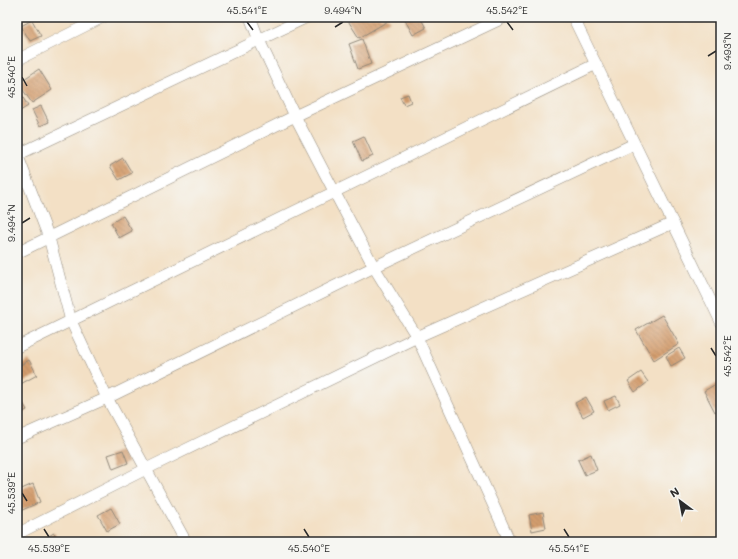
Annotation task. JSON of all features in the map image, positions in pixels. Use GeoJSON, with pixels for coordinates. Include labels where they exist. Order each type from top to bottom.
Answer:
{"type":"FeatureCollection","features":[{"type":"Feature","properties":{"kind":"street"},"geometry":{"type":"LineString","coordinates":[[17,60],[103,17]]}},
{"type":"Feature","properties":{"kind":"street"},"geometry":{"type":"LineString","coordinates":[[250,17],[259,40],[295,116],[335,193],[374,267],[417,337],[510,542]]}},
{"type":"Feature","properties":{"kind":"street"},"geometry":{"type":"LineString","coordinates":[[186,542],[108,398],[71,321],[49,238],[17,154],[307,17]]}},
{"type":"Feature","properties":{"kind":"street"},"geometry":{"type":"LineString","coordinates":[[17,253],[295,116],[505,17]]}},
{"type":"Feature","properties":{"kind":"street"},"geometry":{"type":"LineString","coordinates":[[573,17],[721,322]]}},
{"type":"Feature","properties":{"kind":"street"},"geometry":{"type":"LineString","coordinates":[[17,347],[335,193],[596,64]]}},
{"type":"Feature","properties":{"kind":"street"},"geometry":{"type":"LineString","coordinates":[[17,438],[108,398],[374,267],[634,144]]}},
{"type":"Feature","properties":{"kind":"street"},"geometry":{"type":"LineString","coordinates":[[17,534],[146,469],[417,337],[673,223]]}},
{"type":"Feature","properties":{"kind":"building"},"geometry":{"type":"Polygon","coordinates":[[[350,17],[388,17],[390,20],[359,38],[347,19],[350,17]]]}},
{"type":"Feature","properties":{"kind":"building"},"geometry":{"type":"Polygon","coordinates":[[[410,17],[420,17],[426,28],[413,35],[405,20],[410,17]]]}},
{"type":"Feature","properties":{"kind":"building"},"geometry":{"type":"Polygon","coordinates":[[[32,20],[41,36],[30,41],[21,26],[32,20]]]}},
{"type":"Feature","properties":{"kind":"building"},"geometry":{"type":"Polygon","coordinates":[[[362,39],[371,64],[358,69],[349,44],[362,39]]]}},
{"type":"Feature","properties":{"kind":"building"},"geometry":{"type":"Polygon","coordinates":[[[39,69],[52,90],[32,103],[18,83],[39,69]]]}},
{"type":"Feature","properties":{"kind":"building"},"geometry":{"type":"Polygon","coordinates":[[[17,88],[28,106],[17,113],[17,88]]]}},
{"type":"Feature","properties":{"kind":"building"},"geometry":{"type":"Polygon","coordinates":[[[408,94],[411,102],[404,105],[400,97],[408,94]]]}},
{"type":"Feature","properties":{"kind":"building"},"geometry":{"type":"Polygon","coordinates":[[[41,106],[49,122],[40,126],[32,110],[41,106]]]}},
{"type":"Feature","properties":{"kind":"building"},"geometry":{"type":"Polygon","coordinates":[[[364,136],[373,156],[362,161],[353,141],[364,136]]]}},
{"type":"Feature","properties":{"kind":"building"},"geometry":{"type":"Polygon","coordinates":[[[123,158],[132,173],[119,180],[110,166],[123,158]]]}},
{"type":"Feature","properties":{"kind":"building"},"geometry":{"type":"Polygon","coordinates":[[[123,216],[132,231],[119,238],[111,223],[123,216]]]}},
{"type":"Feature","properties":{"kind":"building"},"geometry":{"type":"Polygon","coordinates":[[[662,315],[679,344],[654,360],[636,330],[662,315]]]}},
{"type":"Feature","properties":{"kind":"building"},"geometry":{"type":"Polygon","coordinates":[[[679,348],[685,358],[671,366],[666,356],[679,348]]]}},
{"type":"Feature","properties":{"kind":"building"},"geometry":{"type":"Polygon","coordinates":[[[29,360],[37,375],[17,386],[17,367],[29,360]]]}},
{"type":"Feature","properties":{"kind":"building"},"geometry":{"type":"Polygon","coordinates":[[[641,372],[648,382],[635,392],[628,381],[641,372]]]}},
{"type":"Feature","properties":{"kind":"building"},"geometry":{"type":"Polygon","coordinates":[[[721,381],[721,408],[715,412],[704,391],[721,381]]]}},
{"type":"Feature","properties":{"kind":"building"},"geometry":{"type":"Polygon","coordinates":[[[19,396],[27,410],[17,415],[17,397],[19,396]]]}},
{"type":"Feature","properties":{"kind":"building"},"geometry":{"type":"Polygon","coordinates":[[[616,396],[620,404],[608,410],[604,401],[616,396]]]}},
{"type":"Feature","properties":{"kind":"building"},"geometry":{"type":"Polygon","coordinates":[[[586,397],[594,411],[583,417],[575,403],[586,397]]]}},
{"type":"Feature","properties":{"kind":"building"},"geometry":{"type":"Polygon","coordinates":[[[123,450],[128,463],[113,469],[108,455],[123,450]]]}},
{"type":"Feature","properties":{"kind":"building"},"geometry":{"type":"Polygon","coordinates":[[[591,454],[597,470],[585,475],[578,460],[591,454]]]}},
{"type":"Feature","properties":{"kind":"building"},"geometry":{"type":"Polygon","coordinates":[[[33,484],[40,502],[18,512],[17,491],[33,484]]]}},
{"type":"Feature","properties":{"kind":"building"},"geometry":{"type":"Polygon","coordinates":[[[111,508],[120,524],[107,531],[98,515],[111,508]]]}},
{"type":"Feature","properties":{"kind":"building"},"geometry":{"type":"Polygon","coordinates":[[[543,512],[546,528],[532,531],[529,515],[543,512]]]}},
{"type":"Feature","properties":{"kind":"building"},"geometry":{"type":"Polygon","coordinates":[[[54,533],[59,542],[38,542],[54,533]]]}}]}
